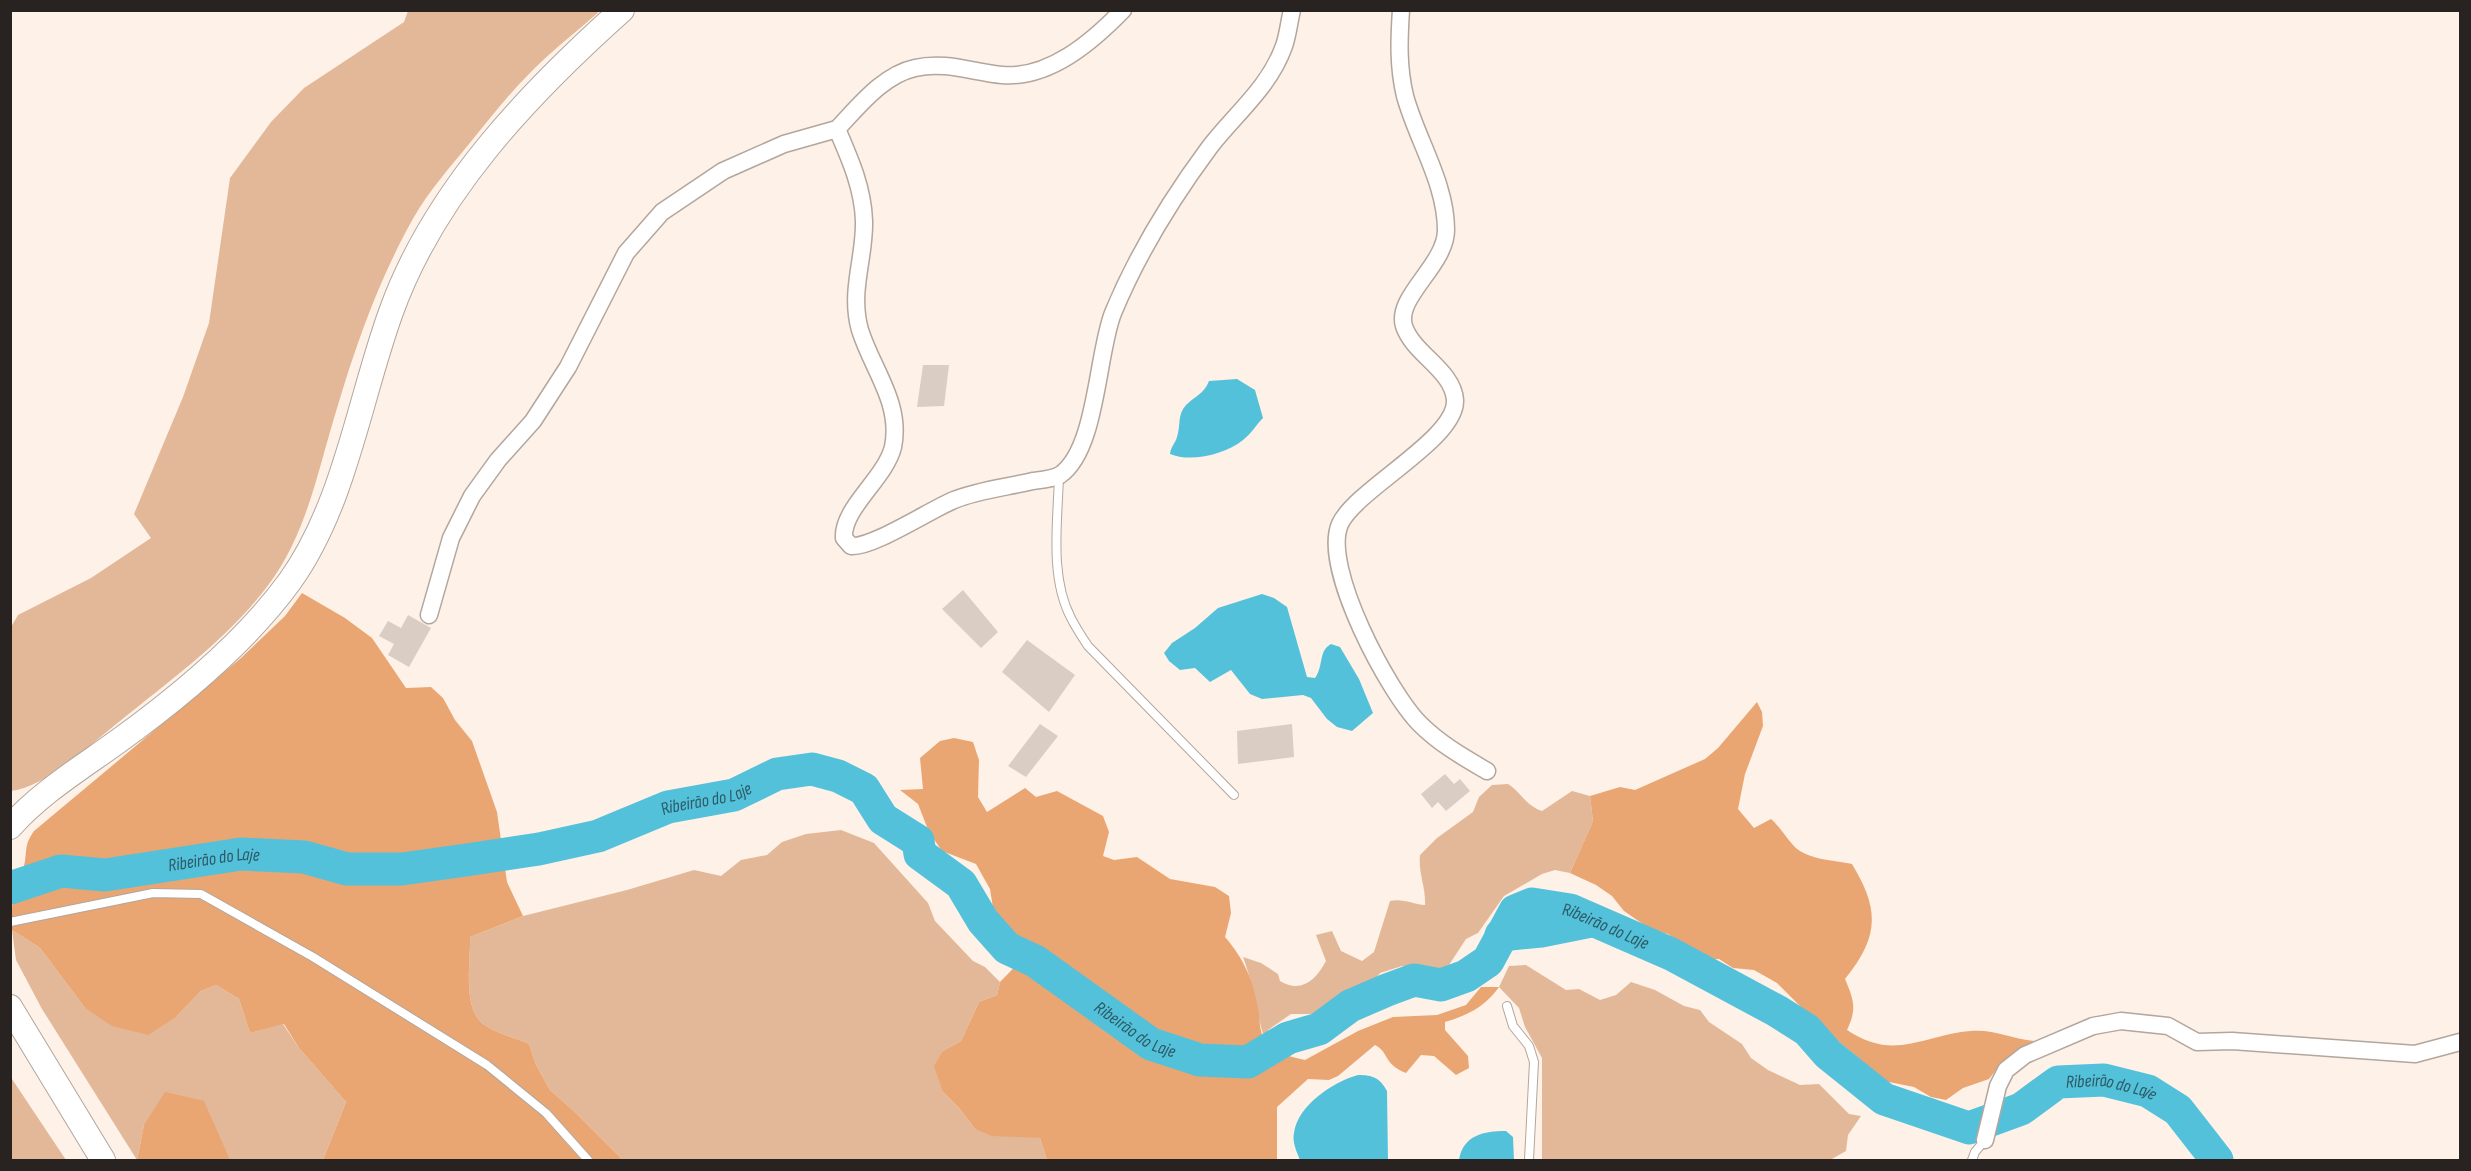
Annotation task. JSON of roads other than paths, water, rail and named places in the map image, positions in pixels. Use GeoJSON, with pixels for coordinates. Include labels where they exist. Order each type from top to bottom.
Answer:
{"type":"FeatureCollection","features":[{"type":"Feature","properties":{"kind":"main road"},"geometry":{"type":"LineString","coordinates":[[11,826],[36,802],[122,739],[216,661],[258,621],[290,581],[316,538],[332,501],[391,311],[429,232],[491,144],[524,104],[564,62],[622,10]]}},
{"type":"Feature","properties":{"kind":"main road"},"geometry":{"type":"LineString","coordinates":[[10,1007],[103,1161]]}},
{"type":"Feature","properties":{"kind":"street"},"geometry":{"type":"LineString","coordinates":[[429,615],[452,537],[472,496],[498,460],[533,421],[568,367],[626,253],[662,212],[723,171],[784,144],[837,129],[887,81],[914,68],[942,65],[1002,75],[1030,74],[1058,62],[1103,31],[1123,10]]}},
{"type":"Feature","properties":{"kind":"street"},"geometry":{"type":"LineString","coordinates":[[837,129],[861,189],[864,222],[856,274],[860,330],[888,393],[894,417],[893,445],[886,468],[854,509],[843,534],[845,542],[858,547],[956,499],[1059,475],[1073,459],[1084,435],[1112,315],[1133,270],[1175,197],[1210,146],[1256,96],[1272,72],[1285,44],[1292,10]]}},
{"type":"Feature","properties":{"kind":"street"},"geometry":{"type":"LineString","coordinates":[[1401,10],[1398,55],[1405,96],[1438,187],[1446,229],[1444,248],[1406,306],[1403,317],[1411,342],[1440,372],[1452,390],[1455,401],[1444,425],[1400,468],[1351,508],[1340,525],[1336,543],[1349,604],[1404,706],[1437,740],[1487,771]]}},
{"type":"Feature","properties":{"kind":"street"},"geometry":{"type":"LineString","coordinates":[[1985,1140],[1998,1086],[2006,1070],[2025,1055],[2093,1026],[2121,1021],[2168,1026],[2197,1042],[2232,1041],[2415,1054],[2460,1042]]}},
{"type":"Feature","properties":{"kind":"lane"},"geometry":{"type":"LineString","coordinates":[[1059,475],[1058,554],[1061,590],[1070,617],[1088,646],[1234,795]]}},
{"type":"Feature","properties":{"kind":"lane"},"geometry":{"type":"LineString","coordinates":[[10,922],[153,892],[201,894],[313,957],[487,1065],[546,1113],[588,1161]]}},
{"type":"Feature","properties":{"kind":"lane"},"geometry":{"type":"LineString","coordinates":[[1507,1006],[1513,1026],[1529,1046],[1534,1062],[1529,1161]]}},
{"type":"Feature","properties":{"kind":"lane"},"geometry":{"type":"LineString","coordinates":[[1972,1161],[1975,1152],[1985,1140]]}},
{"type":"Feature","properties":{"kind":"water"},"geometry":{"type":"Polygon","coordinates":[[[1237,379],[1255,390],[1263,418],[1246,438],[1236,445],[1208,456],[1188,458],[1170,454],[1177,437],[1181,413],[1186,405],[1202,392],[1209,381],[1237,379]]]}},
{"type":"Feature","properties":{"kind":"water"},"geometry":{"type":"Polygon","coordinates":[[[1262,594],[1274,598],[1287,607],[1307,677],[1315,678],[1327,647],[1331,644],[1340,647],[1359,679],[1373,713],[1352,731],[1337,727],[1327,719],[1311,698],[1303,695],[1262,699],[1250,694],[1231,670],[1210,682],[1195,668],[1180,670],[1169,661],[1164,653],[1172,643],[1195,628],[1218,608],[1262,594]]]}},
{"type":"Feature","properties":{"kind":"water"},"geometry":{"type":"Polygon","coordinates":[[[1358,1075],[1376,1078],[1387,1091],[1388,1160],[1300,1160],[1294,1137],[1302,1113],[1309,1104],[1328,1089],[1358,1075]]]}},
{"type":"Feature","properties":{"kind":"water"},"geometry":{"type":"Polygon","coordinates":[[[1506,1131],[1513,1137],[1514,1160],[1459,1160],[1465,1145],[1476,1136],[1506,1131]]]}},
{"type":"Feature","properties":{"kind":"waterway","name":"Ribeirão do Laje"},"geometry":{"type":"LineString","coordinates":[[10,888],[61,871],[105,875],[241,854],[304,857],[347,869],[402,869],[466,860],[539,849],[598,836],[668,807],[734,795],[777,774],[812,769],[838,776],[864,789],[883,819],[918,841],[920,854],[961,884],[983,921],[1007,948],[1035,961],[1151,1044],[1200,1060],[1248,1062],[1288,1038],[1319,1029],[1350,1006],[1387,990],[1414,980],[1441,985],[1466,976],[1488,961],[1515,911],[1532,904],[1570,910],[1671,954],[1777,1011],[1807,1030],[1828,1054],[1884,1099],[1969,1128],[2021,1109],[2058,1082],[2104,1080],[2148,1091],[2178,1110],[2217,1160]]}},
{"type":"Feature","properties":{"kind":"waterway"},"geometry":{"type":"LineString","coordinates":[[1501,935],[1541,931],[1591,921]]}}]}
